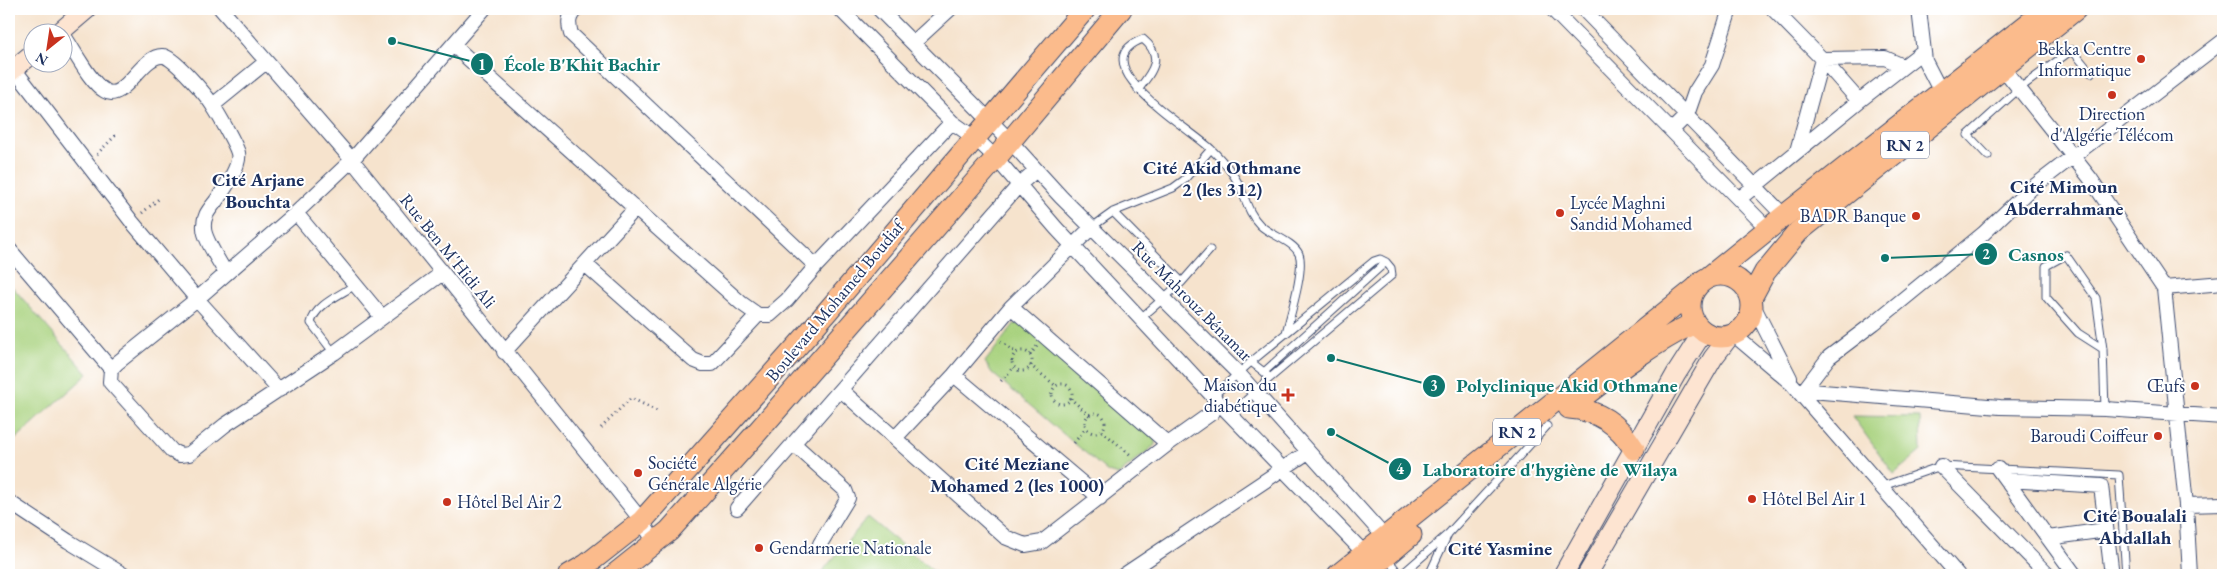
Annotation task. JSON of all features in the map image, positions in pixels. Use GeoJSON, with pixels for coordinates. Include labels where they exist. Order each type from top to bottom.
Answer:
{"type":"FeatureCollection","features":[{"type":"Feature","properties":{"kind":"main road"},"geometry":{"type":"LineString","coordinates":[[72,22],[87,9]]}},
{"type":"Feature","properties":{"kind":"main road","name":"Boulevard Mohamed Boudiaf"},"geometry":{"type":"LineString","coordinates":[[569,575],[586,565],[642,521],[808,334],[929,190],[991,122],[1085,9]]}},
{"type":"Feature","properties":{"kind":"main road","name":"Boulevard Mohamed Boudiaf"},"geometry":{"type":"LineString","coordinates":[[614,575],[655,543],[753,437],[996,158],[1009,140],[1121,9]]}},
{"type":"Feature","properties":{"kind":"main road","name":"RN 2"},"geometry":{"type":"LineString","coordinates":[[1380,557],[1702,283],[2048,9]]}},
{"type":"Feature","properties":{"kind":"main road","name":"RN 2"},"geometry":{"type":"LineString","coordinates":[[1751,300],[1765,272],[1798,232],[2076,9]]}},
{"type":"Feature","properties":{"kind":"main road"},"geometry":{"type":"LineString","coordinates":[[11,71],[22,62]]}},
{"type":"Feature","properties":{"kind":"main road"},"geometry":{"type":"LineString","coordinates":[[1776,223],[1798,232]]}},
{"type":"Feature","properties":{"kind":"main road"},"geometry":{"type":"LineString","coordinates":[[1587,575],[1713,358],[1731,336],[1746,325],[1750,318],[1751,300],[1746,288],[1730,276],[1702,283],[1690,305],[1698,327],[1720,338],[1731,336]]}},
{"type":"Feature","properties":{"kind":"main road"},"geometry":{"type":"LineString","coordinates":[[1563,575],[1634,449],[1698,327]]}},
{"type":"Feature","properties":{"kind":"main road","name":"RN 2"},"geometry":{"type":"LineString","coordinates":[[1338,575],[1380,557],[1631,360],[1665,337],[1698,327]]}},
{"type":"Feature","properties":{"kind":"main road"},"geometry":{"type":"LineString","coordinates":[[1570,408],[1597,414],[1613,423],[1626,435],[1634,449]]}},
{"type":"Feature","properties":{"kind":"street","name":"Rue Ben M'Hidi Ali"},"geometry":{"type":"LineString","coordinates":[[221,9],[352,160],[441,274],[642,521],[655,543]]}},
{"type":"Feature","properties":{"kind":"street"},"geometry":{"type":"LineString","coordinates":[[111,369],[197,299],[225,272],[296,213],[352,160],[484,9]]}},
{"type":"Feature","properties":{"kind":"street"},"geometry":{"type":"LineString","coordinates":[[576,9],[571,14],[568,24],[571,34],[816,266]]}},
{"type":"Feature","properties":{"kind":"street"},"geometry":{"type":"LineString","coordinates":[[840,9],[952,122],[976,138],[996,158],[1140,318],[1284,470],[1380,557]]}},
{"type":"Feature","properties":{"kind":"street","name":"Rue Mahrouz Bénamar"},"geometry":{"type":"LineString","coordinates":[[880,9],[1256,392],[1308,452],[1380,557]]}},
{"type":"Feature","properties":{"kind":"street"},"geometry":{"type":"LineString","coordinates":[[913,43],[950,9]]}},
{"type":"Feature","properties":{"kind":"street"},"geometry":{"type":"LineString","coordinates":[[1552,9],[1739,199],[1776,223]]}},
{"type":"Feature","properties":{"kind":"street"},"geometry":{"type":"LineString","coordinates":[[1583,9],[1755,186],[1776,223]]}},
{"type":"Feature","properties":{"kind":"street"},"geometry":{"type":"LineString","coordinates":[[1672,130],[1687,115],[1695,92],[1716,58],[1730,9]]}},
{"type":"Feature","properties":{"kind":"street"},"geometry":{"type":"LineString","coordinates":[[1773,9],[1822,59],[1859,101]]}},
{"type":"Feature","properties":{"kind":"street"},"geometry":{"type":"LineString","coordinates":[[1919,9],[1922,52],[1941,92]]}},
{"type":"Feature","properties":{"kind":"street"},"geometry":{"type":"LineString","coordinates":[[1798,388],[1829,356],[1887,312],[1983,234],[2028,191],[2223,41]]}},
{"type":"Feature","properties":{"kind":"street"},"geometry":{"type":"LineString","coordinates":[[453,45],[741,304],[758,315],[770,315],[787,300],[816,266],[952,122]]}},
{"type":"Feature","properties":{"kind":"street"},"geometry":{"type":"LineString","coordinates":[[72,48],[97,85],[106,92],[111,93],[120,90],[149,61],[156,57],[164,56],[174,62],[213,105],[238,154],[236,166],[224,189],[205,216],[204,230],[225,272]]}},
{"type":"Feature","properties":{"kind":"street"},"geometry":{"type":"LineString","coordinates":[[1739,199],[1922,52]]}},
{"type":"Feature","properties":{"kind":"street"},"geometry":{"type":"LineString","coordinates":[[1822,59],[1885,58],[1903,66]]}},
{"type":"Feature","properties":{"kind":"street"},"geometry":{"type":"LineString","coordinates":[[1797,151],[1822,59]]}},
{"type":"Feature","properties":{"kind":"street"},"geometry":{"type":"LineString","coordinates":[[213,105],[266,62]]}},
{"type":"Feature","properties":{"kind":"street"},"geometry":{"type":"LineString","coordinates":[[2002,67],[2090,178],[2164,288],[2186,505],[2190,575]]}},
{"type":"Feature","properties":{"kind":"street"},"geometry":{"type":"LineString","coordinates":[[11,71],[132,222],[197,299],[279,390]]}},
{"type":"Feature","properties":{"kind":"street"},"geometry":{"type":"LineString","coordinates":[[1655,113],[1671,98],[1695,92]]}},
{"type":"Feature","properties":{"kind":"street"},"geometry":{"type":"LineString","coordinates":[[737,508],[1019,185],[1036,170]]}},
{"type":"Feature","properties":{"kind":"street"},"geometry":{"type":"LineString","coordinates":[[504,352],[635,209]]}},
{"type":"Feature","properties":{"kind":"street"},"geometry":{"type":"LineString","coordinates":[[296,213],[382,317]]}},
{"type":"Feature","properties":{"kind":"street"},"geometry":{"type":"LineString","coordinates":[[896,437],[954,375],[1011,308],[1092,227]]}},
{"type":"Feature","properties":{"kind":"street"},"geometry":{"type":"LineString","coordinates":[[9,250],[111,369],[110,382],[172,451],[180,455],[189,454],[225,425],[334,354],[441,274]]}},
{"type":"Feature","properties":{"kind":"street"},"geometry":{"type":"LineString","coordinates":[[585,264],[693,360],[703,364],[712,364],[758,315]]}},
{"type":"Feature","properties":{"kind":"street"},"geometry":{"type":"LineString","coordinates":[[2164,288],[2223,283]]}},
{"type":"Feature","properties":{"kind":"street"},"geometry":{"type":"LineString","coordinates":[[1751,300],[1798,388]]}},
{"type":"Feature","properties":{"kind":"street"},"geometry":{"type":"LineString","coordinates":[[1011,308],[1168,444]]}},
{"type":"Feature","properties":{"kind":"street"},"geometry":{"type":"LineString","coordinates":[[1731,336],[1798,388],[1958,575]]}},
{"type":"Feature","properties":{"kind":"street"},"geometry":{"type":"LineString","coordinates":[[954,375],[1100,498]]}},
{"type":"Feature","properties":{"kind":"street"},"geometry":{"type":"LineString","coordinates":[[1798,388],[2000,407],[2105,409],[2177,416],[2223,417]]}},
{"type":"Feature","properties":{"kind":"street"},"geometry":{"type":"LineString","coordinates":[[841,390],[896,437],[1005,537],[1025,545],[1042,542],[1168,444],[1213,412]]}},
{"type":"Feature","properties":{"kind":"street"},"geometry":{"type":"LineString","coordinates":[[793,443],[845,490],[848,498],[820,544]]}},
{"type":"Feature","properties":{"kind":"street"},"geometry":{"type":"LineString","coordinates":[[1124,575],[1284,470],[1308,452]]}},
{"type":"Feature","properties":{"kind":"street"},"geometry":{"type":"LineString","coordinates":[[1941,466],[2048,575]]}},
{"type":"Feature","properties":{"kind":"street"},"geometry":{"type":"LineString","coordinates":[[1998,469],[2075,575]]}},
{"type":"Feature","properties":{"kind":"street"},"geometry":{"type":"LineString","coordinates":[[2007,480],[2101,486],[2112,575]]}},
{"type":"Feature","properties":{"kind":"street"},"geometry":{"type":"LineString","coordinates":[[9,502],[124,575]]}},
{"type":"Feature","properties":{"kind":"street"},"geometry":{"type":"LineString","coordinates":[[2186,505],[2223,504]]}},
{"type":"Feature","properties":{"kind":"street"},"geometry":{"type":"LineString","coordinates":[[2048,538],[2106,530]]}},
{"type":"Feature","properties":{"kind":"lane"},"geometry":{"type":"LineString","coordinates":[[1138,90],[1151,74],[1155,62],[1151,46],[1143,39],[1131,43],[1122,55],[1123,67],[1138,90],[1210,149],[1239,185],[1250,214],[1261,226],[1296,249],[1300,256],[1298,277],[1286,333]]}},
{"type":"Feature","properties":{"kind":"lane"},"geometry":{"type":"LineString","coordinates":[[1988,156],[1968,135],[2020,88],[2072,50],[2092,73]]}},
{"type":"Feature","properties":{"kind":"lane"},"geometry":{"type":"LineString","coordinates":[[1092,227],[1113,212],[1173,188],[1184,180],[1210,149]]}},
{"type":"Feature","properties":{"kind":"lane"},"geometry":{"type":"LineString","coordinates":[[1113,212],[1182,282]]}},
{"type":"Feature","properties":{"kind":"lane"},"geometry":{"type":"LineString","coordinates":[[1140,318],[1164,300],[1210,250]]}},
{"type":"Feature","properties":{"kind":"lane"},"geometry":{"type":"LineString","coordinates":[[2103,349],[2078,333],[2046,297],[2046,266],[2066,255],[2096,298],[2103,349],[2105,409]]}},
{"type":"Feature","properties":{"kind":"lane"},"geometry":{"type":"LineString","coordinates":[[1380,259],[1386,262],[1391,268],[1392,275],[1270,378],[1231,415],[1213,412],[1213,396],[1238,373],[1374,261],[1380,259]]}},
{"type":"Feature","properties":{"kind":"lane"},"geometry":{"type":"LineString","coordinates":[[1264,372],[1386,262]]}},
{"type":"Feature","properties":{"kind":"lane"},"geometry":{"type":"LineString","coordinates":[[334,354],[310,323],[317,310],[355,285]]}},
{"type":"Feature","properties":{"kind":"lane"},"geometry":{"type":"LineString","coordinates":[[1251,362],[1270,378]]}},
{"type":"Feature","properties":{"kind":"lane"},"geometry":{"type":"LineString","coordinates":[[1380,557],[1400,575],[1448,534],[1547,426]]}},
{"type":"Feature","properties":{"kind":"lane"},"geometry":{"type":"LineString","coordinates":[[1883,486],[1941,466],[2119,475],[2126,575]]}},
{"type":"Feature","properties":{"kind":"lane"},"geometry":{"type":"LineString","coordinates":[[1429,575],[1448,534]]}},
{"type":"Feature","properties":{"kind":"path"},"geometry":{"type":"LineString","coordinates":[[87,164],[118,133]]}},
{"type":"Feature","properties":{"kind":"path"},"geometry":{"type":"LineString","coordinates":[[132,222],[161,197]]}},
{"type":"Feature","properties":{"kind":"path"},"geometry":{"type":"LineString","coordinates":[[1001,341],[1016,353]]}},
{"type":"Feature","properties":{"kind":"path"},"geometry":{"type":"LineString","coordinates":[[1022,351],[1028,353],[1031,359],[1030,365],[1023,370],[1014,367],[1012,361],[1016,353],[1022,351]]}},
{"type":"Feature","properties":{"kind":"path"},"geometry":{"type":"LineString","coordinates":[[1030,365],[1056,386]]}},
{"type":"Feature","properties":{"kind":"path"},"geometry":{"type":"LineString","coordinates":[[1002,381],[1014,367]]}},
{"type":"Feature","properties":{"kind":"path"},"geometry":{"type":"LineString","coordinates":[[1062,384],[1068,386],[1071,392],[1070,398],[1063,403],[1056,402],[1052,394],[1056,386],[1062,384]]}},
{"type":"Feature","properties":{"kind":"path"},"geometry":{"type":"LineString","coordinates":[[601,428],[631,398],[657,411]]}},
{"type":"Feature","properties":{"kind":"path"},"geometry":{"type":"LineString","coordinates":[[1070,398],[1090,416]]}},
{"type":"Feature","properties":{"kind":"path"},"geometry":{"type":"LineString","coordinates":[[1074,443],[1086,427],[1086,421],[1090,416],[1099,414],[1104,418],[1105,425],[1102,430],[1093,433],[1086,427]]}},
{"type":"Feature","properties":{"kind":"path"},"geometry":{"type":"LineString","coordinates":[[1102,430],[1136,460]]}},
{"type":"Feature","properties":{"kind":"path"},"geometry":{"type":"LineString","coordinates":[[9,572],[33,575]]}},
{"type":"Feature","properties":{"kind":"green space"},"geometry":{"type":"Polygon","coordinates":[[[9,283],[88,374],[9,445],[9,283]]]}},
{"type":"Feature","properties":{"kind":"green space"},"geometry":{"type":"Polygon","coordinates":[[[1025,323],[1155,435],[1155,445],[1118,475],[1108,472],[992,373],[985,362],[1014,324],[1025,323]]]}},
{"type":"Feature","properties":{"kind":"green space"},"geometry":{"type":"Polygon","coordinates":[[[1852,416],[1920,417],[1921,451],[1894,474],[1852,416]]]}},
{"type":"Feature","properties":{"kind":"green space"},"geometry":{"type":"Polygon","coordinates":[[[868,517],[938,575],[820,574],[868,517]]]}},
{"type":"Feature","properties":{"kind":"place","name":"École B'Khit Bachir"},"geometry":{"type":"Point","coordinates":[392,41]}},
{"type":"Feature","properties":{"kind":"place","name":"Bekka Centre Informatique"},"geometry":{"type":"Point","coordinates":[2141,59]}},
{"type":"Feature","properties":{"kind":"place","name":"Direction d'Algérie Télécom"},"geometry":{"type":"Point","coordinates":[2112,95]}},
{"type":"Feature","properties":{"kind":"place","name":"Lycée Maghni Sandid Mohamed"},"geometry":{"type":"Point","coordinates":[1560,213]}},
{"type":"Feature","properties":{"kind":"place","name":"BADR Banque"},"geometry":{"type":"Point","coordinates":[1916,216]}},
{"type":"Feature","properties":{"kind":"place","name":"Casnos"},"geometry":{"type":"Point","coordinates":[1885,258]}},
{"type":"Feature","properties":{"kind":"place","name":"Polyclinique Akid Othmane"},"geometry":{"type":"Point","coordinates":[1331,358]}},
{"type":"Feature","properties":{"kind":"place","name":"Œufs"},"geometry":{"type":"Point","coordinates":[2195,386]}},
{"type":"Feature","properties":{"kind":"place","name":"Maison du diabétique"},"geometry":{"type":"Point","coordinates":[1288,395]}},
{"type":"Feature","properties":{"kind":"place","name":"Laboratoire d'hygiène de Wilaya"},"geometry":{"type":"Point","coordinates":[1331,432]}},
{"type":"Feature","properties":{"kind":"place","name":"Baroudi Coiffeur"},"geometry":{"type":"Point","coordinates":[2158,436]}},
{"type":"Feature","properties":{"kind":"place","name":"Société Générale Algérie"},"geometry":{"type":"Point","coordinates":[638,473]}},
{"type":"Feature","properties":{"kind":"place","name":"Hôtel Bel Air 1"},"geometry":{"type":"Point","coordinates":[1752,499]}},
{"type":"Feature","properties":{"kind":"place","name":"Hôtel Bel Air 2"},"geometry":{"type":"Point","coordinates":[447,502]}},
{"type":"Feature","properties":{"kind":"place","name":"Gendarmerie Nationale"},"geometry":{"type":"Point","coordinates":[759,548]}},
{"type":"Feature","properties":{"kind":"district","name":"Cité Akid Othmane 2 (les 312)"},"geometry":{"type":"Point","coordinates":[1222,178]}},
{"type":"Feature","properties":{"kind":"district","name":"Cité Arjane Bouchta"},"geometry":{"type":"Point","coordinates":[258,190]}},
{"type":"Feature","properties":{"kind":"district","name":"Cité Mimoun Abderrahmane"},"geometry":{"type":"Point","coordinates":[2064,197]}},
{"type":"Feature","properties":{"kind":"district","name":"Cité Meziane Mohamed 2 (les 1000)"},"geometry":{"type":"Point","coordinates":[1017,474]}},
{"type":"Feature","properties":{"kind":"district","name":"Cité Boualali Abdallah"},"geometry":{"type":"Point","coordinates":[2135,526]}},
{"type":"Feature","properties":{"kind":"district","name":"Cité Yasmine"},"geometry":{"type":"Point","coordinates":[1500,548]}}]}
